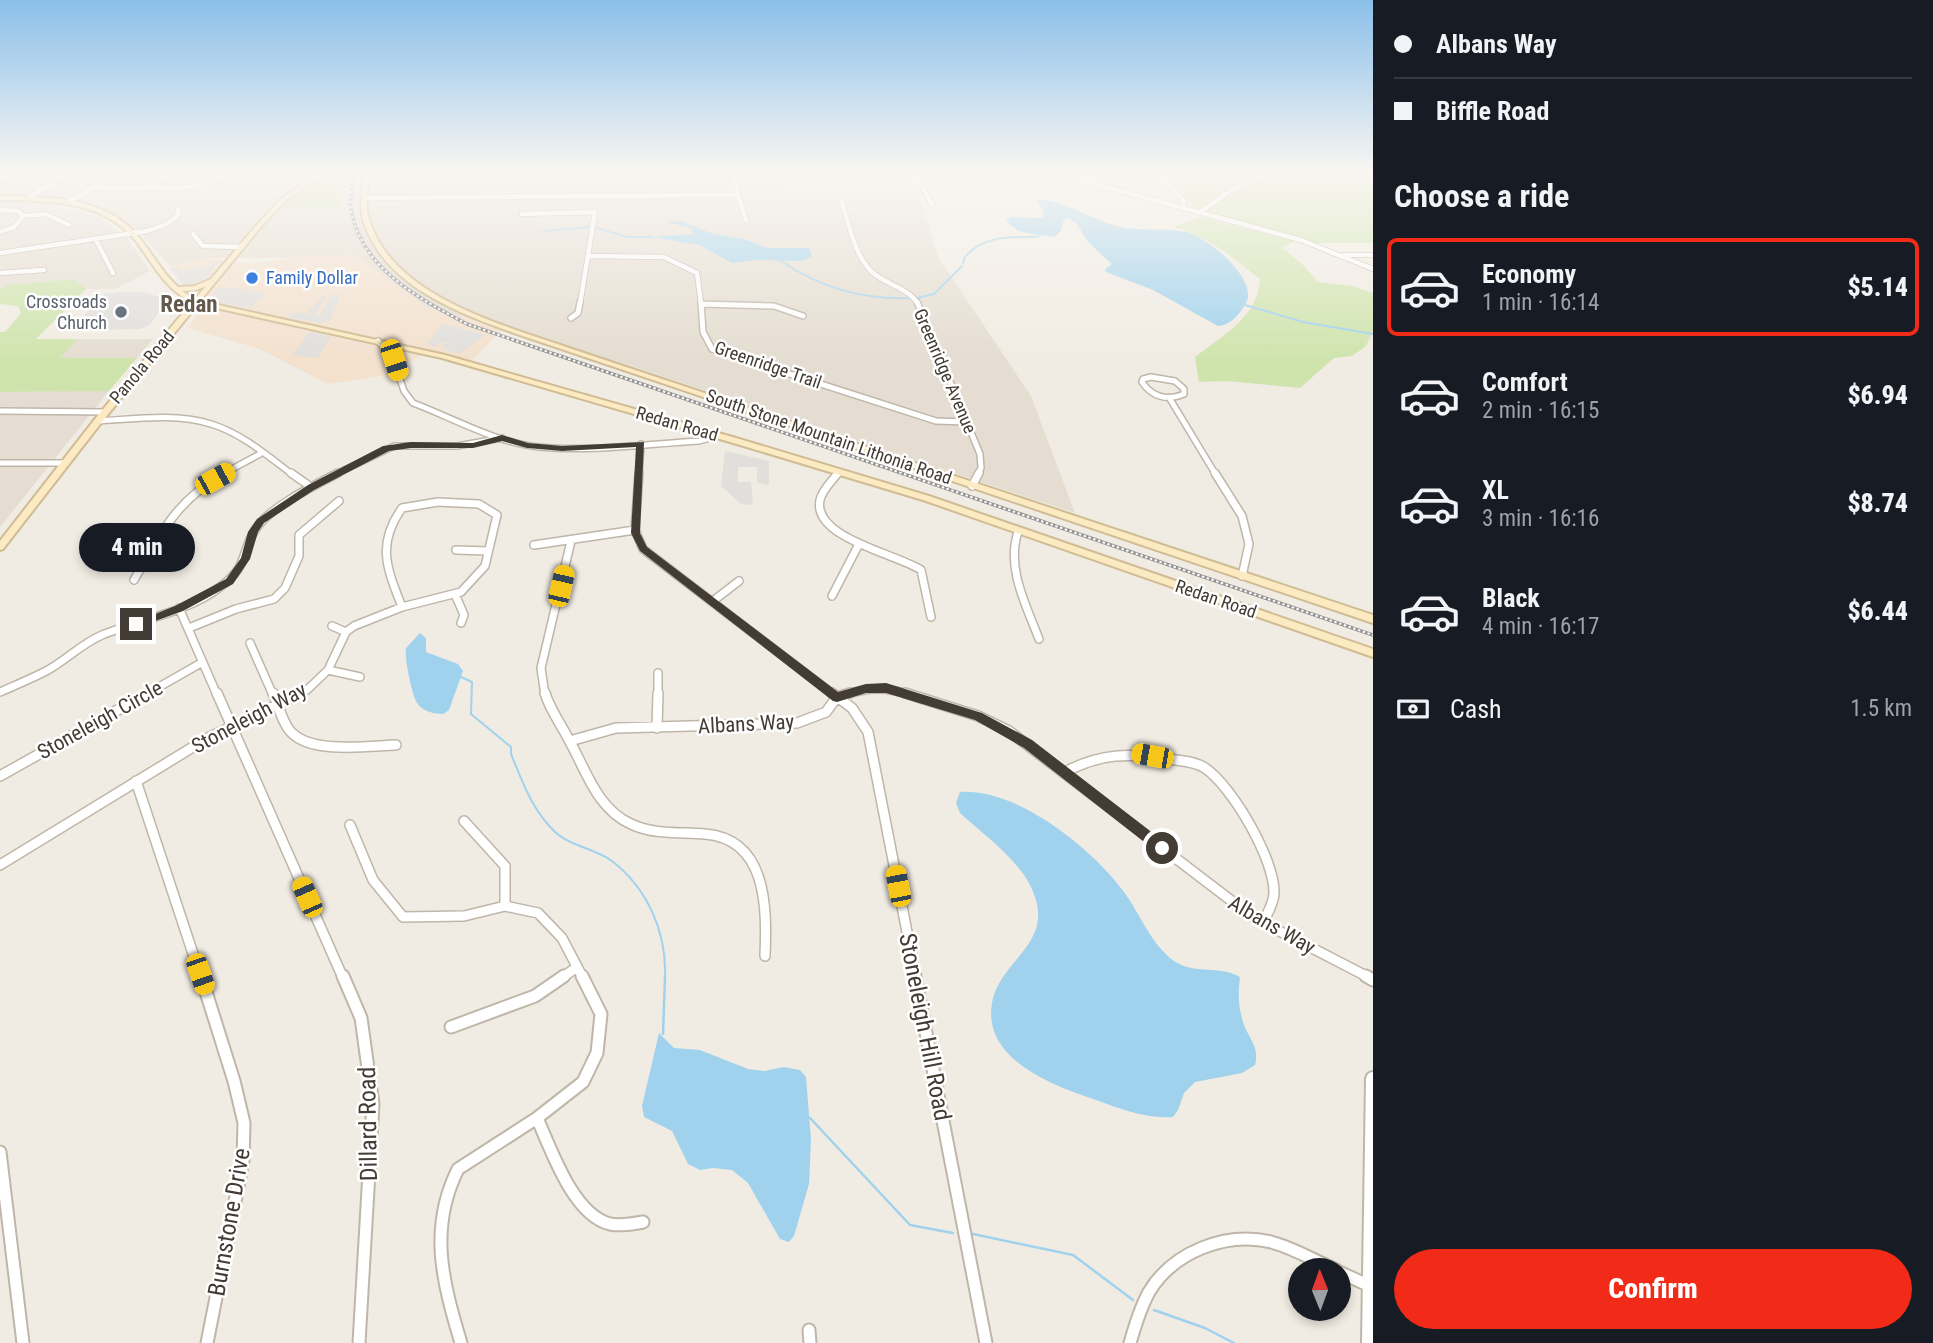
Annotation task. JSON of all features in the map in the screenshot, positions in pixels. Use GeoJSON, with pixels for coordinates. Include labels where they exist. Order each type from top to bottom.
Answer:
{"type":"FeatureCollection","features":[{"type":"Feature","properties":{"kind":"main road","name":"Redan Road"},"geometry":{"type":"LineString","coordinates":[[133,234],[173,288],[197,302],[443,356],[926,498],[1373,653]]}},
{"type":"Feature","properties":{"kind":"main road","name":"Panola Road"},"geometry":{"type":"LineString","coordinates":[[0,547],[105,412],[253,234]]}},
{"type":"Feature","properties":{"kind":"main road","name":"South Stone Mountain Lithonia Road"},"geometry":{"type":"LineString","coordinates":[[373,234],[390,261],[423,288],[466,312],[573,351],[1373,619]]}},
{"type":"Feature","properties":{"kind":"main road"},"geometry":{"type":"LineString","coordinates":[[173,288],[196,288],[217,278]]}},
{"type":"Feature","properties":{"kind":"main road"},"geometry":{"type":"LineString","coordinates":[[178,325],[199,311],[231,309]]}},
{"type":"Feature","properties":{"kind":"street"},"geometry":{"type":"LineString","coordinates":[[0,253],[133,234]]}},
{"type":"Feature","properties":{"kind":"street"},"geometry":{"type":"LineString","coordinates":[[193,234],[203,246],[242,247]]}},
{"type":"Feature","properties":{"kind":"street"},"geometry":{"type":"LineString","coordinates":[[571,318],[578,313],[592,234]]}},
{"type":"Feature","properties":{"kind":"street","name":"Greenridge Avenue"},"geometry":{"type":"LineString","coordinates":[[854,234],[866,267],[886,282],[902,288],[916,300],[980,454],[981,468],[972,486]]}},
{"type":"Feature","properties":{"kind":"street"},"geometry":{"type":"LineString","coordinates":[[1278,234],[1373,268]]}},
{"type":"Feature","properties":{"kind":"street"},"geometry":{"type":"LineString","coordinates":[[96,240],[113,273]]}},
{"type":"Feature","properties":{"kind":"street"},"geometry":{"type":"LineString","coordinates":[[1341,255],[1373,255]]}},
{"type":"Feature","properties":{"kind":"street","name":"Greenridge Trail"},"geometry":{"type":"LineString","coordinates":[[588,256],[663,257],[697,273],[705,342],[712,349],[936,421],[967,422]]}},
{"type":"Feature","properties":{"kind":"street"},"geometry":{"type":"LineString","coordinates":[[0,273],[44,270]]}},
{"type":"Feature","properties":{"kind":"street"},"geometry":{"type":"LineString","coordinates":[[701,304],[774,306],[803,316]]}},
{"type":"Feature","properties":{"kind":"street"},"geometry":{"type":"LineString","coordinates":[[378,341],[394,358],[404,391],[413,403],[502,438],[527,445],[562,449],[699,441],[717,436]]}},
{"type":"Feature","properties":{"kind":"street"},"geometry":{"type":"LineString","coordinates":[[1170,399],[1184,394],[1181,385],[1160,376],[1143,379],[1142,383],[1147,391],[1170,399],[1242,516],[1249,544],[1242,576]]}},
{"type":"Feature","properties":{"kind":"street"},"geometry":{"type":"LineString","coordinates":[[0,411],[105,412]]}},
{"type":"Feature","properties":{"kind":"street"},"geometry":{"type":"LineString","coordinates":[[98,421],[172,419],[205,423],[223,429],[311,488]]}},
{"type":"Feature","properties":{"kind":"street"},"geometry":{"type":"LineString","coordinates":[[0,692],[48,670],[99,636],[179,608],[230,582],[245,559],[253,532],[261,521],[311,488],[373,454],[394,446],[457,446],[502,438]]}},
{"type":"Feature","properties":{"kind":"street"},"geometry":{"type":"LineString","coordinates":[[534,545],[635,530],[641,444]]}},
{"type":"Feature","properties":{"kind":"street"},"geometry":{"type":"LineString","coordinates":[[134,580],[188,497],[260,454]]}},
{"type":"Feature","properties":{"kind":"street"},"geometry":{"type":"LineString","coordinates":[[0,464],[65,463]]}},
{"type":"Feature","properties":{"kind":"street"},"geometry":{"type":"LineString","coordinates":[[838,473],[823,495],[819,510],[829,526],[859,544],[896,556],[921,570],[931,617]]}},
{"type":"Feature","properties":{"kind":"street"},"geometry":{"type":"LineString","coordinates":[[189,628],[236,609],[274,599],[285,588],[299,556],[299,535],[339,501]]}},
{"type":"Feature","properties":{"kind":"street"},"geometry":{"type":"LineString","coordinates":[[332,626],[346,632],[402,607],[455,594],[476,578],[485,566],[496,528],[497,515],[492,509],[478,504],[437,503],[402,508],[393,519],[385,541],[384,556],[402,607]]}},
{"type":"Feature","properties":{"kind":"street","name":"Stoneleigh Hill Road"},"geometry":{"type":"LineString","coordinates":[[635,530],[640,544],[648,554],[837,697],[859,716],[868,732],[986,1343]]}},
{"type":"Feature","properties":{"kind":"street"},"geometry":{"type":"LineString","coordinates":[[1018,531],[1013,547],[1013,565],[1039,639]]}},
{"type":"Feature","properties":{"kind":"street"},"geometry":{"type":"LineString","coordinates":[[570,541],[541,676],[549,706],[601,799],[624,820],[649,830],[666,833],[713,833],[748,851],[758,868],[765,956]]}},
{"type":"Feature","properties":{"kind":"street"},"geometry":{"type":"LineString","coordinates":[[832,596],[859,544]]}},
{"type":"Feature","properties":{"kind":"street"},"geometry":{"type":"LineString","coordinates":[[456,550],[488,551]]}},
{"type":"Feature","properties":{"kind":"street"},"geometry":{"type":"LineString","coordinates":[[713,601],[739,580]]}},
{"type":"Feature","properties":{"kind":"street"},"geometry":{"type":"LineString","coordinates":[[455,594],[464,615],[461,623]]}},
{"type":"Feature","properties":{"kind":"street","name":"Dillard Road"},"geometry":{"type":"LineString","coordinates":[[179,608],[201,663],[361,1018],[373,1104],[359,1343]]}},
{"type":"Feature","properties":{"kind":"street","name":"Stoneleigh Way"},"geometry":{"type":"LineString","coordinates":[[0,865],[136,781],[231,727],[307,690],[328,670],[346,632]]}},
{"type":"Feature","properties":{"kind":"street"},"geometry":{"type":"LineString","coordinates":[[250,643],[291,733],[314,744],[341,747],[396,745]]}},
{"type":"Feature","properties":{"kind":"street","name":"Stoneleigh Circle"},"geometry":{"type":"LineString","coordinates":[[0,776],[201,663]]}},
{"type":"Feature","properties":{"kind":"street"},"geometry":{"type":"LineString","coordinates":[[328,670],[359,677]]}},
{"type":"Feature","properties":{"kind":"street"},"geometry":{"type":"LineString","coordinates":[[657,728],[658,673]]}},
{"type":"Feature","properties":{"kind":"street","name":"Albans Way"},"geometry":{"type":"LineString","coordinates":[[570,741],[616,728],[797,723],[826,712],[837,697],[866,688],[886,688],[957,708],[1009,731],[1220,894],[1264,923],[1373,980]]}},
{"type":"Feature","properties":{"kind":"street"},"geometry":{"type":"LineString","coordinates":[[1065,772],[1100,755],[1120,752],[1206,768],[1238,805],[1273,873],[1274,894],[1264,923]]}},
{"type":"Feature","properties":{"kind":"street","name":"Burnstone Drive"},"geometry":{"type":"LineString","coordinates":[[136,781],[216,1022],[244,1123],[243,1161],[208,1343]]}},
{"type":"Feature","properties":{"kind":"street"},"geometry":{"type":"LineString","coordinates":[[464,821],[505,866],[505,906]]}},
{"type":"Feature","properties":{"kind":"street"},"geometry":{"type":"LineString","coordinates":[[351,825],[369,871],[403,917],[464,916],[505,906],[538,914],[551,924],[562,938],[601,1014],[597,1053],[583,1082],[537,1118],[458,1169],[451,1183],[442,1221],[440,1257],[443,1282],[461,1343]]}},
{"type":"Feature","properties":{"kind":"street"},"geometry":{"type":"LineString","coordinates":[[451,1027],[535,996],[576,968]]}},
{"type":"Feature","properties":{"kind":"street"},"geometry":{"type":"LineString","coordinates":[[1369,1343],[1373,1079]]}},
{"type":"Feature","properties":{"kind":"street"},"geometry":{"type":"LineString","coordinates":[[537,1118],[572,1189],[584,1205],[606,1222],[625,1225],[643,1222]]}},
{"type":"Feature","properties":{"kind":"street"},"geometry":{"type":"LineString","coordinates":[[0,1152],[23,1343]]}},
{"type":"Feature","properties":{"kind":"street"},"geometry":{"type":"LineString","coordinates":[[1130,1343],[1138,1317],[1153,1286],[1185,1255],[1214,1243],[1238,1239],[1271,1242],[1307,1258]]}},
{"type":"Feature","properties":{"kind":"street"},"geometry":{"type":"LineString","coordinates":[[1351,1277],[1370,1286]]}},
{"type":"Feature","properties":{"kind":"shaded area"},"geometry":{"type":"Polygon","coordinates":[[[0,234],[121,234],[150,271],[115,289],[86,289],[73,279],[5,285],[0,289],[0,234]]]}},
{"type":"Feature","properties":{"kind":"shaded area"},"geometry":{"type":"Polygon","coordinates":[[[140,234],[931,234],[938,257],[1031,396],[1075,513],[628,365],[505,327],[427,308],[354,254],[206,258],[171,267],[140,234]]]}},
{"type":"Feature","properties":{"kind":"shaded area"},"geometry":{"type":"Polygon","coordinates":[[[354,254],[427,308],[505,327],[472,360],[423,354],[386,375],[328,384],[260,349],[188,328],[209,297],[185,287],[169,268],[206,258],[250,264],[308,255],[354,254]]]}},
{"type":"Feature","properties":{"kind":"shaded area"},"geometry":{"type":"Polygon","coordinates":[[[215,261],[220,261],[206,278],[185,286],[170,268],[176,267],[180,271],[211,266],[215,261]]]}},
{"type":"Feature","properties":{"kind":"shaded area"},"geometry":{"type":"Polygon","coordinates":[[[218,288],[235,288],[265,294],[251,308],[211,301],[209,299],[218,288]]]}},
{"type":"Feature","properties":{"kind":"shaded area"},"geometry":{"type":"Polygon","coordinates":[[[142,292],[168,299],[161,302],[166,303],[150,324],[141,329],[93,330],[90,326],[97,316],[84,316],[104,293],[142,292]]]}},
{"type":"Feature","properties":{"kind":"shaded area"},"geometry":{"type":"Polygon","coordinates":[[[332,294],[341,294],[329,321],[319,323],[287,317],[291,313],[308,313],[323,296],[327,296],[314,316],[320,315],[332,294]]]}},
{"type":"Feature","properties":{"kind":"shaded area"},"geometry":{"type":"Polygon","coordinates":[[[443,324],[485,335],[460,354],[442,348],[446,342],[436,347],[427,344],[443,324]]]}},
{"type":"Feature","properties":{"kind":"shaded area"},"geometry":{"type":"Polygon","coordinates":[[[309,332],[331,336],[318,358],[293,355],[309,332]]]}},
{"type":"Feature","properties":{"kind":"shaded area"},"geometry":{"type":"Polygon","coordinates":[[[78,339],[153,339],[137,358],[59,358],[78,339]]]}},
{"type":"Feature","properties":{"kind":"shaded area"},"geometry":{"type":"Polygon","coordinates":[[[109,391],[0,527],[0,392],[109,391]]]}},
{"type":"Feature","properties":{"kind":"shaded area"},"geometry":{"type":"Polygon","coordinates":[[[725,451],[769,461],[769,485],[757,483],[757,467],[738,467],[738,482],[751,482],[753,505],[741,504],[721,486],[725,451]]]}},
{"type":"Feature","properties":{"kind":"green space"},"geometry":{"type":"Polygon","coordinates":[[[1191,234],[1266,234],[1295,241],[1282,247],[1318,282],[1352,286],[1373,293],[1373,331],[1366,346],[1352,356],[1334,358],[1300,388],[1226,381],[1199,382],[1195,357],[1246,315],[1258,292],[1260,279],[1230,255],[1191,234]]]}},
{"type":"Feature","properties":{"kind":"green space"},"geometry":{"type":"Polygon","coordinates":[[[1277,234],[1373,234],[1373,243],[1309,243],[1277,234]]]}},
{"type":"Feature","properties":{"kind":"green space"},"geometry":{"type":"Polygon","coordinates":[[[73,279],[86,289],[36,339],[78,339],[60,358],[137,358],[109,391],[0,392],[0,332],[5,332],[21,313],[18,306],[0,304],[0,289],[5,285],[73,279]]]}},
{"type":"Feature","properties":{"kind":"water"},"geometry":{"type":"Polygon","coordinates":[[[713,234],[744,239],[768,248],[809,248],[812,256],[802,261],[757,260],[732,263],[700,245],[652,237],[713,234]]]}},
{"type":"Feature","properties":{"kind":"water"},"geometry":{"type":"Polygon","coordinates":[[[1032,234],[1058,234],[1054,237],[1032,234]]]}},
{"type":"Feature","properties":{"kind":"water"},"geometry":{"type":"Polygon","coordinates":[[[1083,234],[1195,235],[1217,250],[1238,271],[1248,293],[1246,303],[1235,318],[1218,326],[1153,290],[1106,272],[1105,269],[1112,264],[1083,234]]]}},
{"type":"Feature","properties":{"kind":"water"},"geometry":{"type":"Polygon","coordinates":[[[420,633],[426,638],[426,652],[458,664],[463,671],[449,710],[443,714],[422,708],[413,692],[406,648],[420,633]]]}},
{"type":"Feature","properties":{"kind":"water"},"geometry":{"type":"Polygon","coordinates":[[[960,792],[982,793],[1005,800],[1029,810],[1051,824],[1093,857],[1110,875],[1152,937],[1174,961],[1190,968],[1224,971],[1240,977],[1240,1010],[1245,1028],[1255,1047],[1255,1065],[1242,1073],[1195,1082],[1184,1093],[1173,1117],[1163,1117],[1124,1110],[1061,1087],[1024,1068],[1009,1055],[998,1040],[992,1023],[992,1003],[1002,978],[1033,936],[1038,911],[1035,896],[1019,868],[960,813],[956,803],[960,792]]]}},
{"type":"Feature","properties":{"kind":"water"},"geometry":{"type":"Polygon","coordinates":[[[659,1033],[674,1048],[700,1050],[748,1069],[764,1071],[784,1067],[800,1070],[806,1077],[811,1140],[809,1184],[794,1236],[789,1242],[780,1239],[748,1183],[732,1170],[700,1170],[688,1164],[672,1131],[644,1117],[642,1106],[659,1033]]]}},
{"type":"Feature","properties":{"kind":"waterway"},"geometry":{"type":"LineString","coordinates":[[616,234],[627,237],[652,237]]}},
{"type":"Feature","properties":{"kind":"waterway"},"geometry":{"type":"LineString","coordinates":[[967,255],[974,248],[990,241],[1009,237],[1037,237],[1041,234]]}},
{"type":"Feature","properties":{"kind":"waterway"},"geometry":{"type":"LineString","coordinates":[[963,263],[965,257]]}},
{"type":"Feature","properties":{"kind":"waterway"},"geometry":{"type":"LineString","coordinates":[[781,261],[811,278],[842,290],[875,297],[910,298]]}},
{"type":"Feature","properties":{"kind":"waterway"},"geometry":{"type":"LineString","coordinates":[[917,298],[934,294],[962,266]]}},
{"type":"Feature","properties":{"kind":"waterway"},"geometry":{"type":"LineString","coordinates":[[1245,305],[1303,322],[1373,334]]}},
{"type":"Feature","properties":{"kind":"waterway"},"geometry":{"type":"LineString","coordinates":[[461,677],[472,682],[471,714],[511,747],[511,754],[524,786],[547,824],[568,841],[612,861],[625,872],[645,898],[659,929],[665,976]]}},
{"type":"Feature","properties":{"kind":"waterway"},"geometry":{"type":"LineString","coordinates":[[663,1034],[665,976]]}},
{"type":"Feature","properties":{"kind":"waterway"},"geometry":{"type":"LineString","coordinates":[[810,1118],[910,1225],[953,1233]]}},
{"type":"Feature","properties":{"kind":"waterway"},"geometry":{"type":"LineString","coordinates":[[973,1234],[1073,1255],[1133,1300]]}},
{"type":"Feature","properties":{"kind":"waterway"},"geometry":{"type":"LineString","coordinates":[[1154,1310],[1205,1328],[1234,1343]]}},
{"type":"Feature","properties":{"kind":"railway"},"geometry":{"type":"LineString","coordinates":[[359,234],[379,265],[395,279],[430,304],[467,324],[1373,635]]}},
{"type":"Feature","properties":{"kind":"place","name":"Family Dollar"},"geometry":{"type":"Point","coordinates":[252,278]}},
{"type":"Feature","properties":{"kind":"place","name":"Crossroads Church"},"geometry":{"type":"Point","coordinates":[121,312]}},
{"type":"Feature","properties":{"kind":"district","name":"Redan"},"geometry":{"type":"Point","coordinates":[189,304]}},
{"type":"Feature","properties":{"kind":"route"},"geometry":{"type":"LineString","coordinates":[[136,624],[179,608],[230,582],[245,559],[253,532],[261,521],[311,488],[386,448],[411,445],[473,445],[502,438],[527,445],[562,449],[641,444],[636,533],[643,549],[653,559],[710,599],[837,697],[866,688],[886,688],[978,716],[1028,744],[1162,848]]}}]}
